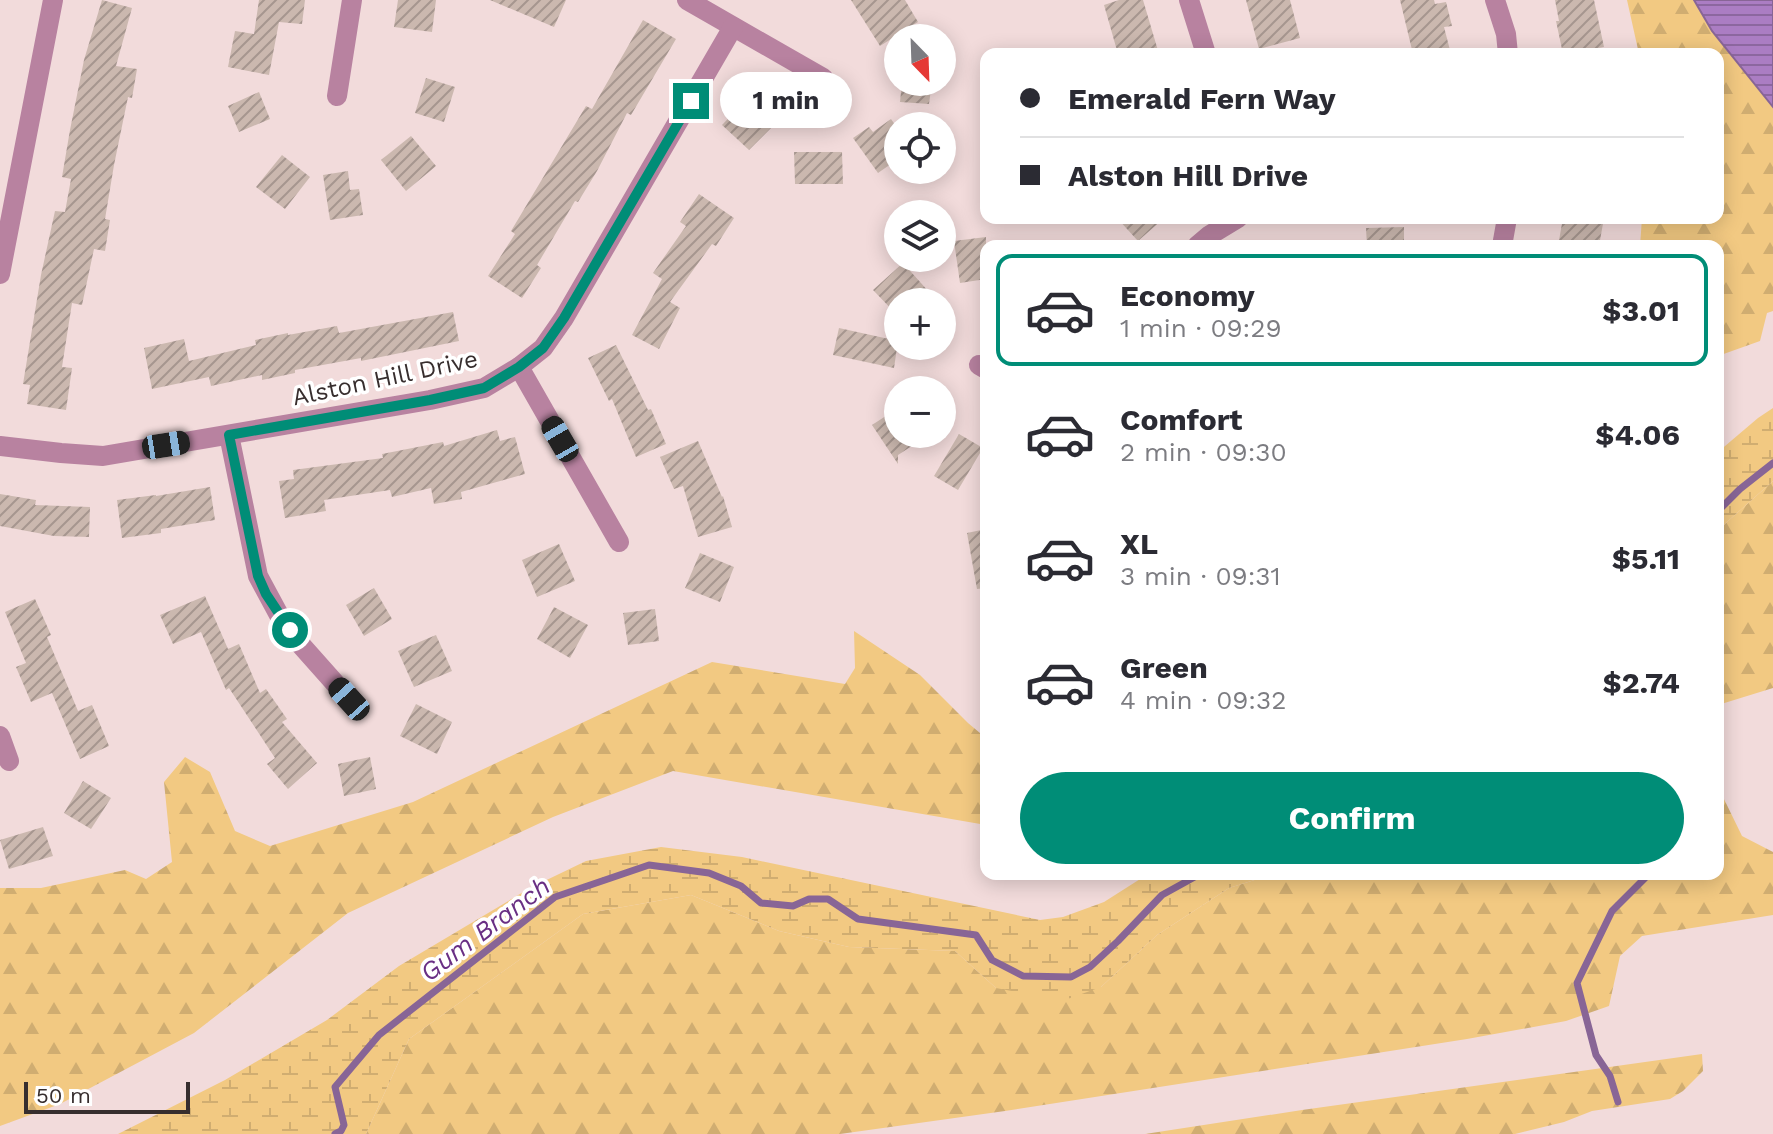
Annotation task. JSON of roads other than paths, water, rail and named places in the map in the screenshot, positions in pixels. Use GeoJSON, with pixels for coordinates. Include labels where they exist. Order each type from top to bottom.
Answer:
{"type":"FeatureCollection","features":[{"type":"Feature","properties":{"kind":"street"},"geometry":{"type":"LineString","coordinates":[[0,274],[53,0]]}},
{"type":"Feature","properties":{"kind":"street"},"geometry":{"type":"LineString","coordinates":[[337,96],[352,0]]}},
{"type":"Feature","properties":{"kind":"street"},"geometry":{"type":"LineString","coordinates":[[687,0],[823,78]]}},
{"type":"Feature","properties":{"kind":"street"},"geometry":{"type":"LineString","coordinates":[[1189,0],[1204,48]]}},
{"type":"Feature","properties":{"kind":"street"},"geometry":{"type":"LineString","coordinates":[[1495,0],[1507,48]]}},
{"type":"Feature","properties":{"kind":"street","name":"Alston Hill Drive"},"geometry":{"type":"LineString","coordinates":[[0,446],[103,456],[484,388],[543,348],[564,318],[733,27]]}},
{"type":"Feature","properties":{"kind":"street"},"geometry":{"type":"LineString","coordinates":[[1204,240],[1228,224]]}},
{"type":"Feature","properties":{"kind":"street"},"geometry":{"type":"LineString","coordinates":[[519,367],[619,542]]}},
{"type":"Feature","properties":{"kind":"street"},"geometry":{"type":"LineString","coordinates":[[229,435],[262,585],[301,645],[349,699]]}},
{"type":"Feature","properties":{"kind":"street"},"geometry":{"type":"LineString","coordinates":[[0,736],[9,761]]}},
{"type":"Feature","properties":{"kind":"waterway","name":"Gum Branch"},"geometry":{"type":"LineString","coordinates":[[1724,505],[1773,463]]}},
{"type":"Feature","properties":{"kind":"waterway","name":"Gum Branch"},"geometry":{"type":"LineString","coordinates":[[335,1134],[344,1125],[335,1087],[379,1035],[555,897],[649,865],[709,873],[741,886],[761,903],[793,906],[809,899],[828,899],[858,919],[976,935],[992,960],[1023,976],[1071,977],[1090,967],[1162,895],[1189,880]]}},
{"type":"Feature","properties":{"kind":"waterway"},"geometry":{"type":"LineString","coordinates":[[1618,1102],[1610,1076],[1596,1055],[1577,983],[1612,911],[1643,880]]}}]}
